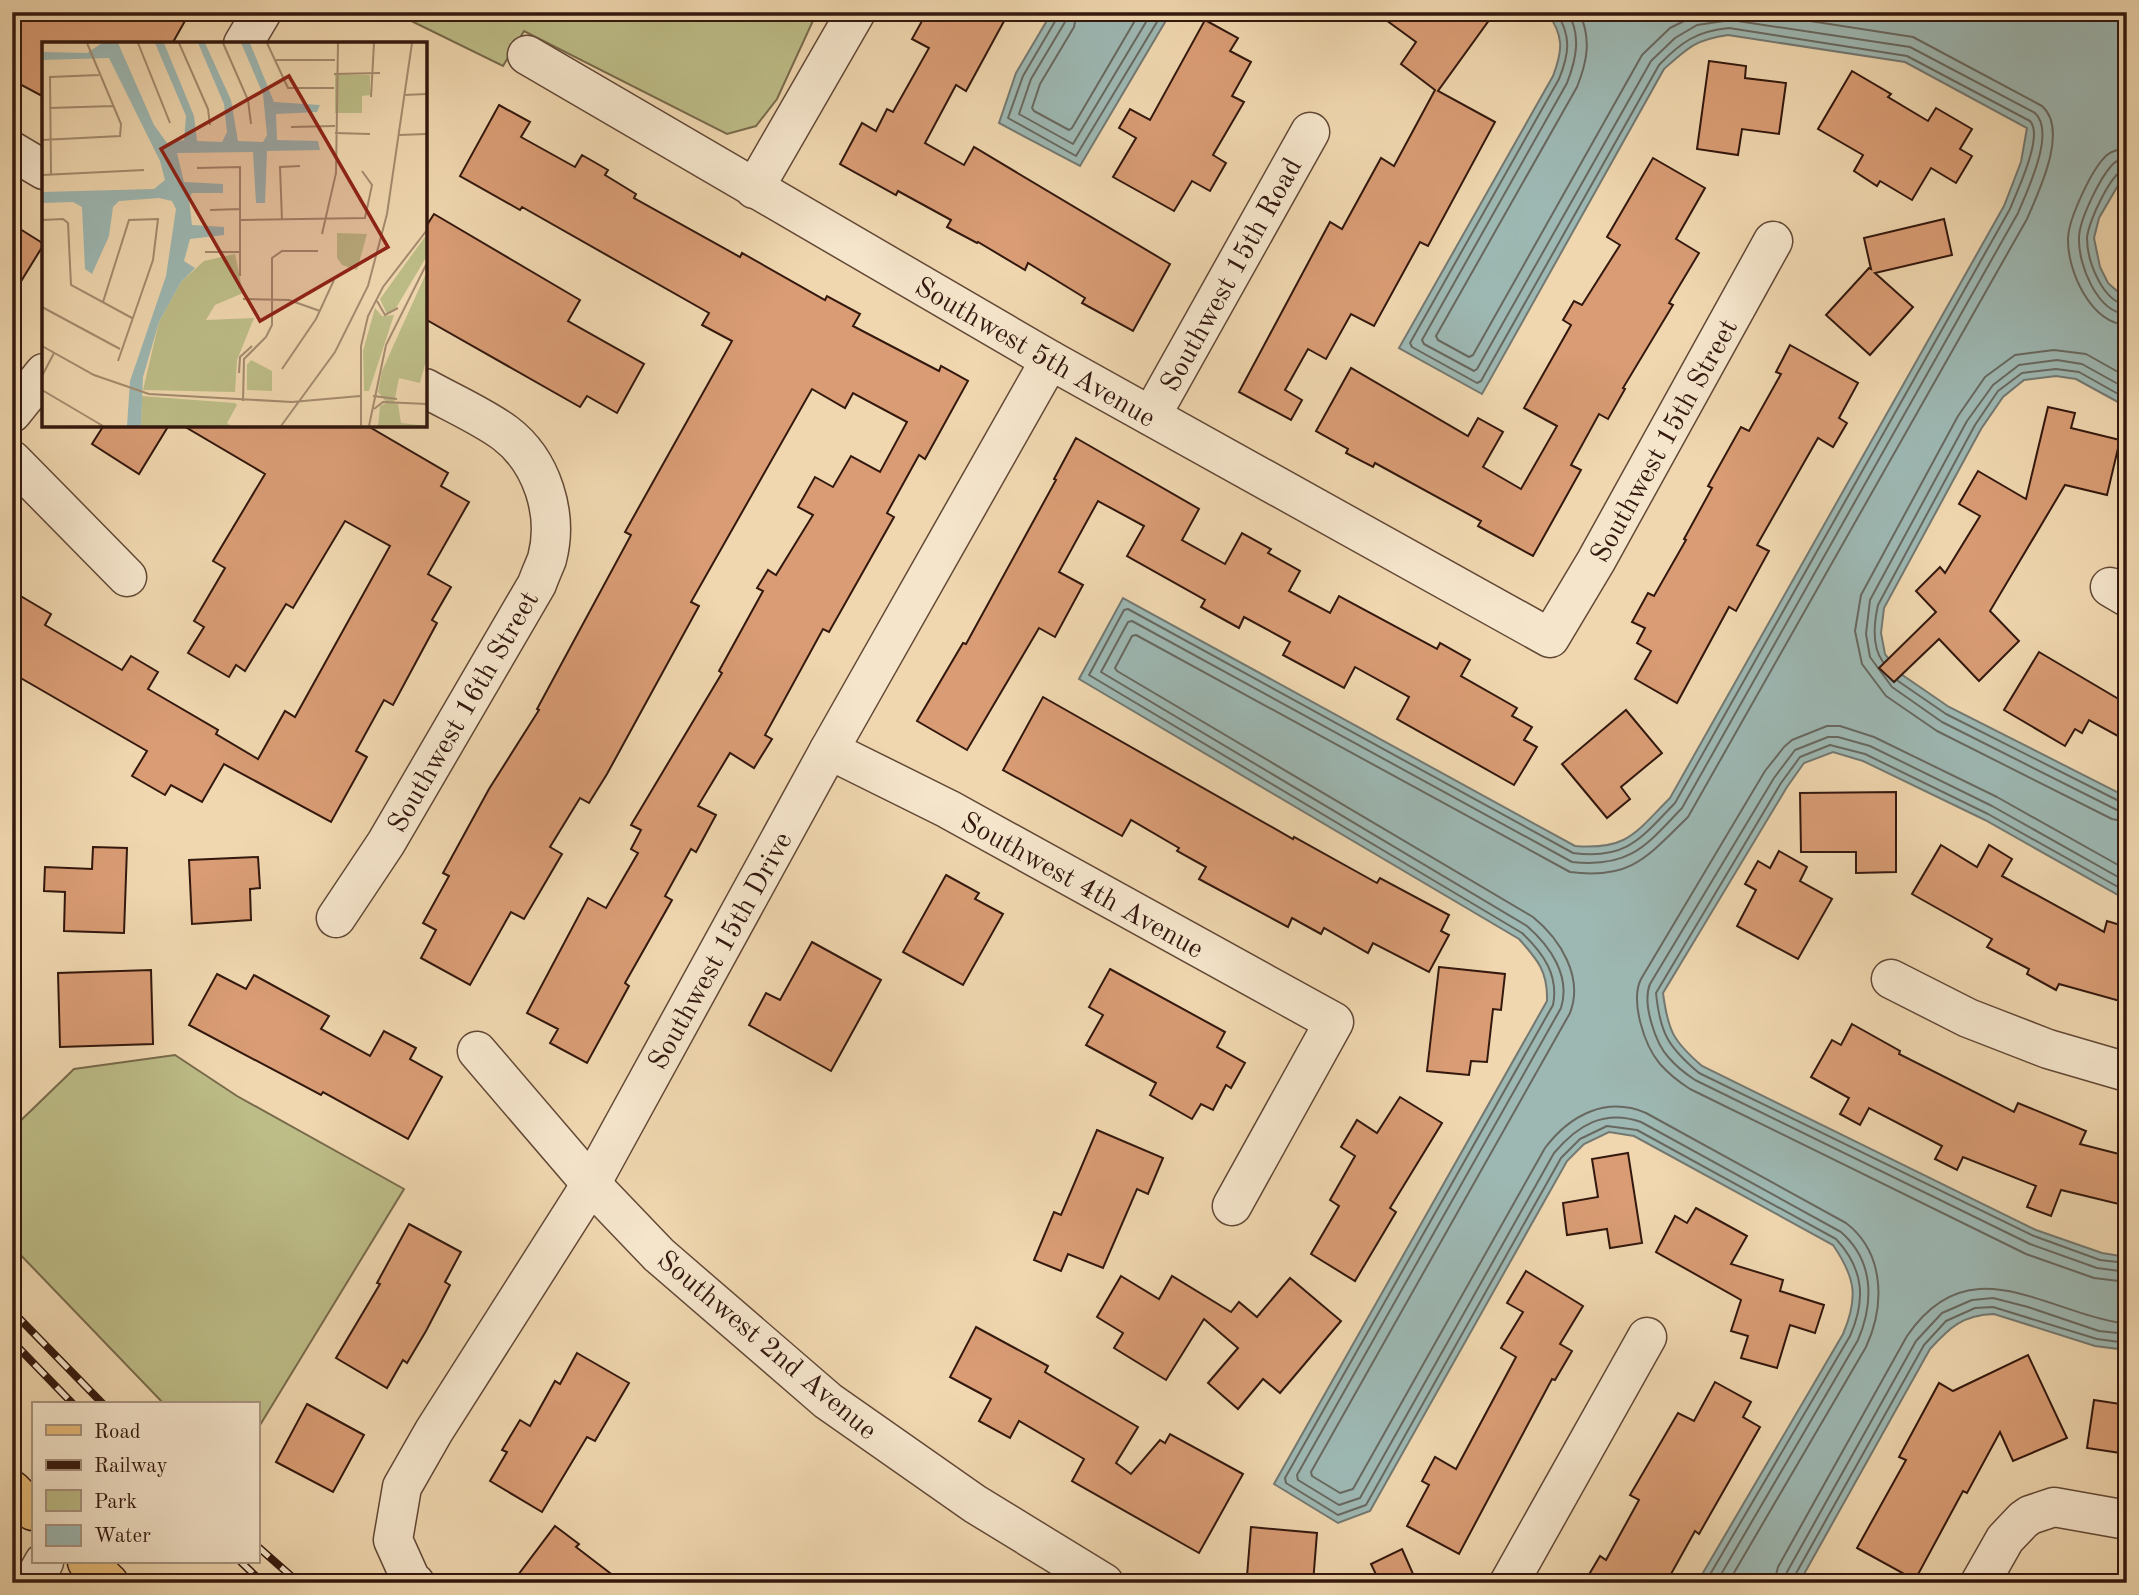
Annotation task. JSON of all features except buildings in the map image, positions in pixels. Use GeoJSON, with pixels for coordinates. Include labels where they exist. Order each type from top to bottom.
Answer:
{"type":"FeatureCollection","features":[{"type":"Feature","properties":{"kind":"main road"},"geometry":{"type":"LineString","coordinates":[[12,1490],[32,1510]]}},
{"type":"Feature","properties":{"kind":"main road"},"geometry":{"type":"LineString","coordinates":[[89,1564],[109,1583]]}},
{"type":"Feature","properties":{"kind":"street"},"geometry":{"type":"LineString","coordinates":[[244,42],[262,12]]}},
{"type":"Feature","properties":{"kind":"street"},"geometry":{"type":"LineString","coordinates":[[754,189],[856,12]]}},
{"type":"Feature","properties":{"kind":"street","name":"Southwest 5th Avenue"},"geometry":{"type":"LineString","coordinates":[[527,55],[1050,360],[1550,638]]}},
{"type":"Feature","properties":{"kind":"street","name":"Southwest 15th Road"},"geometry":{"type":"LineString","coordinates":[[1151,416],[1310,132]]}},
{"type":"Feature","properties":{"kind":"street"},"geometry":{"type":"LineString","coordinates":[[12,151],[42,169]]}},
{"type":"Feature","properties":{"kind":"street","name":"Southwest 15th Street"},"geometry":{"type":"LineString","coordinates":[[1550,638],[1596,561],[1773,241]]}},
{"type":"Feature","properties":{"kind":"street","name":"Southwest 15th Drive"},"geometry":{"type":"LineString","coordinates":[[415,1583],[411,1580],[393,1540],[402,1488],[434,1431],[591,1184],[829,750],[1050,360]]}},
{"type":"Feature","properties":{"kind":"street"},"geometry":{"type":"LineString","coordinates":[[12,413],[42,376]]}},
{"type":"Feature","properties":{"kind":"street","name":"Southwest 16th Street"},"geometry":{"type":"LineString","coordinates":[[337,918],[386,843],[537,584],[547,558],[551,530],[548,502],[539,476],[524,452],[505,433],[427,389]]}},
{"type":"Feature","properties":{"kind":"street"},"geometry":{"type":"LineString","coordinates":[[12,460],[127,577]]}},
{"type":"Feature","properties":{"kind":"street","name":"Southwest 4th Avenue"},"geometry":{"type":"LineString","coordinates":[[829,750],[948,809],[1334,1023],[1232,1206]]}},
{"type":"Feature","properties":{"kind":"street"},"geometry":{"type":"LineString","coordinates":[[1891,979],[1991,1027],[2048,1049],[2127,1072]]}},
{"type":"Feature","properties":{"kind":"street","name":"Southwest 2nd Avenue"},"geometry":{"type":"LineString","coordinates":[[477,1051],[591,1184],[659,1255],[828,1401],[975,1504],[1104,1583]]}},
{"type":"Feature","properties":{"kind":"street"},"geometry":{"type":"LineString","coordinates":[[1509,1583],[1647,1337]]}},
{"type":"Feature","properties":{"kind":"street"},"geometry":{"type":"LineString","coordinates":[[1980,1583],[2005,1539],[2023,1520],[2031,1516],[2054,1507],[2127,1520]]}},
{"type":"Feature","properties":{"kind":"street"},"geometry":{"type":"LineString","coordinates":[[32,1583],[43,1564]]}},
{"type":"Feature","properties":{"kind":"green space"},"geometry":{"type":"Polygon","coordinates":[[[393,12],[817,12],[777,99],[756,126],[727,134],[524,31],[503,66],[393,12]]]}},
{"type":"Feature","properties":{"kind":"green space"},"geometry":{"type":"Polygon","coordinates":[[[175,1055],[237,1096],[404,1189],[259,1427],[259,1402],[162,1402],[12,1246],[12,1129],[74,1069],[175,1055]]]}},
{"type":"Feature","properties":{"kind":"water"},"geometry":{"type":"Polygon","coordinates":[[[1052,12],[1171,12],[1080,166],[999,123],[1016,73],[1052,12]]]}},
{"type":"Feature","properties":{"kind":"water"},"geometry":{"type":"Polygon","coordinates":[[[1547,12],[2127,12],[2127,170],[2099,218],[2094,238],[2100,267],[2108,283],[2127,300],[2127,407],[2076,379],[2056,376],[2024,380],[2003,397],[1981,429],[1884,608],[1881,633],[1885,654],[1901,674],[1949,707],[2127,797],[2127,900],[1985,820],[1863,761],[1833,752],[1804,763],[1787,787],[1663,993],[1667,1017],[1678,1042],[1702,1066],[2036,1230],[2102,1253],[2127,1257],[2127,1350],[2095,1346],[1994,1314],[1974,1317],[1958,1324],[1930,1349],[1799,1583],[1697,1583],[1843,1334],[1853,1298],[1850,1277],[1833,1245],[1634,1136],[1609,1132],[1584,1144],[1567,1161],[1370,1511],[1338,1523],[1274,1484],[1547,1001],[1546,982],[1536,960],[1519,939],[1079,679],[1123,598],[1575,846],[1607,845],[1629,837],[1670,798],[2004,206],[2021,162],[2027,128],[1905,62],[1728,35],[1700,42],[1664,69],[1482,394],[1399,348],[1553,76],[1559,58],[1560,43],[1557,28],[1547,12]]]}},
{"type":"Feature","properties":{"kind":"railway"},"geometry":{"type":"LineString","coordinates":[[12,1311],[101,1402]]}},
{"type":"Feature","properties":{"kind":"railway"},"geometry":{"type":"LineString","coordinates":[[12,1341],[71,1402]]}},
{"type":"Feature","properties":{"kind":"railway"},"geometry":{"type":"LineString","coordinates":[[259,1548],[299,1583]]}},
{"type":"Feature","properties":{"kind":"railway"},"geometry":{"type":"LineString","coordinates":[[243,1564],[263,1583]]}}]}
